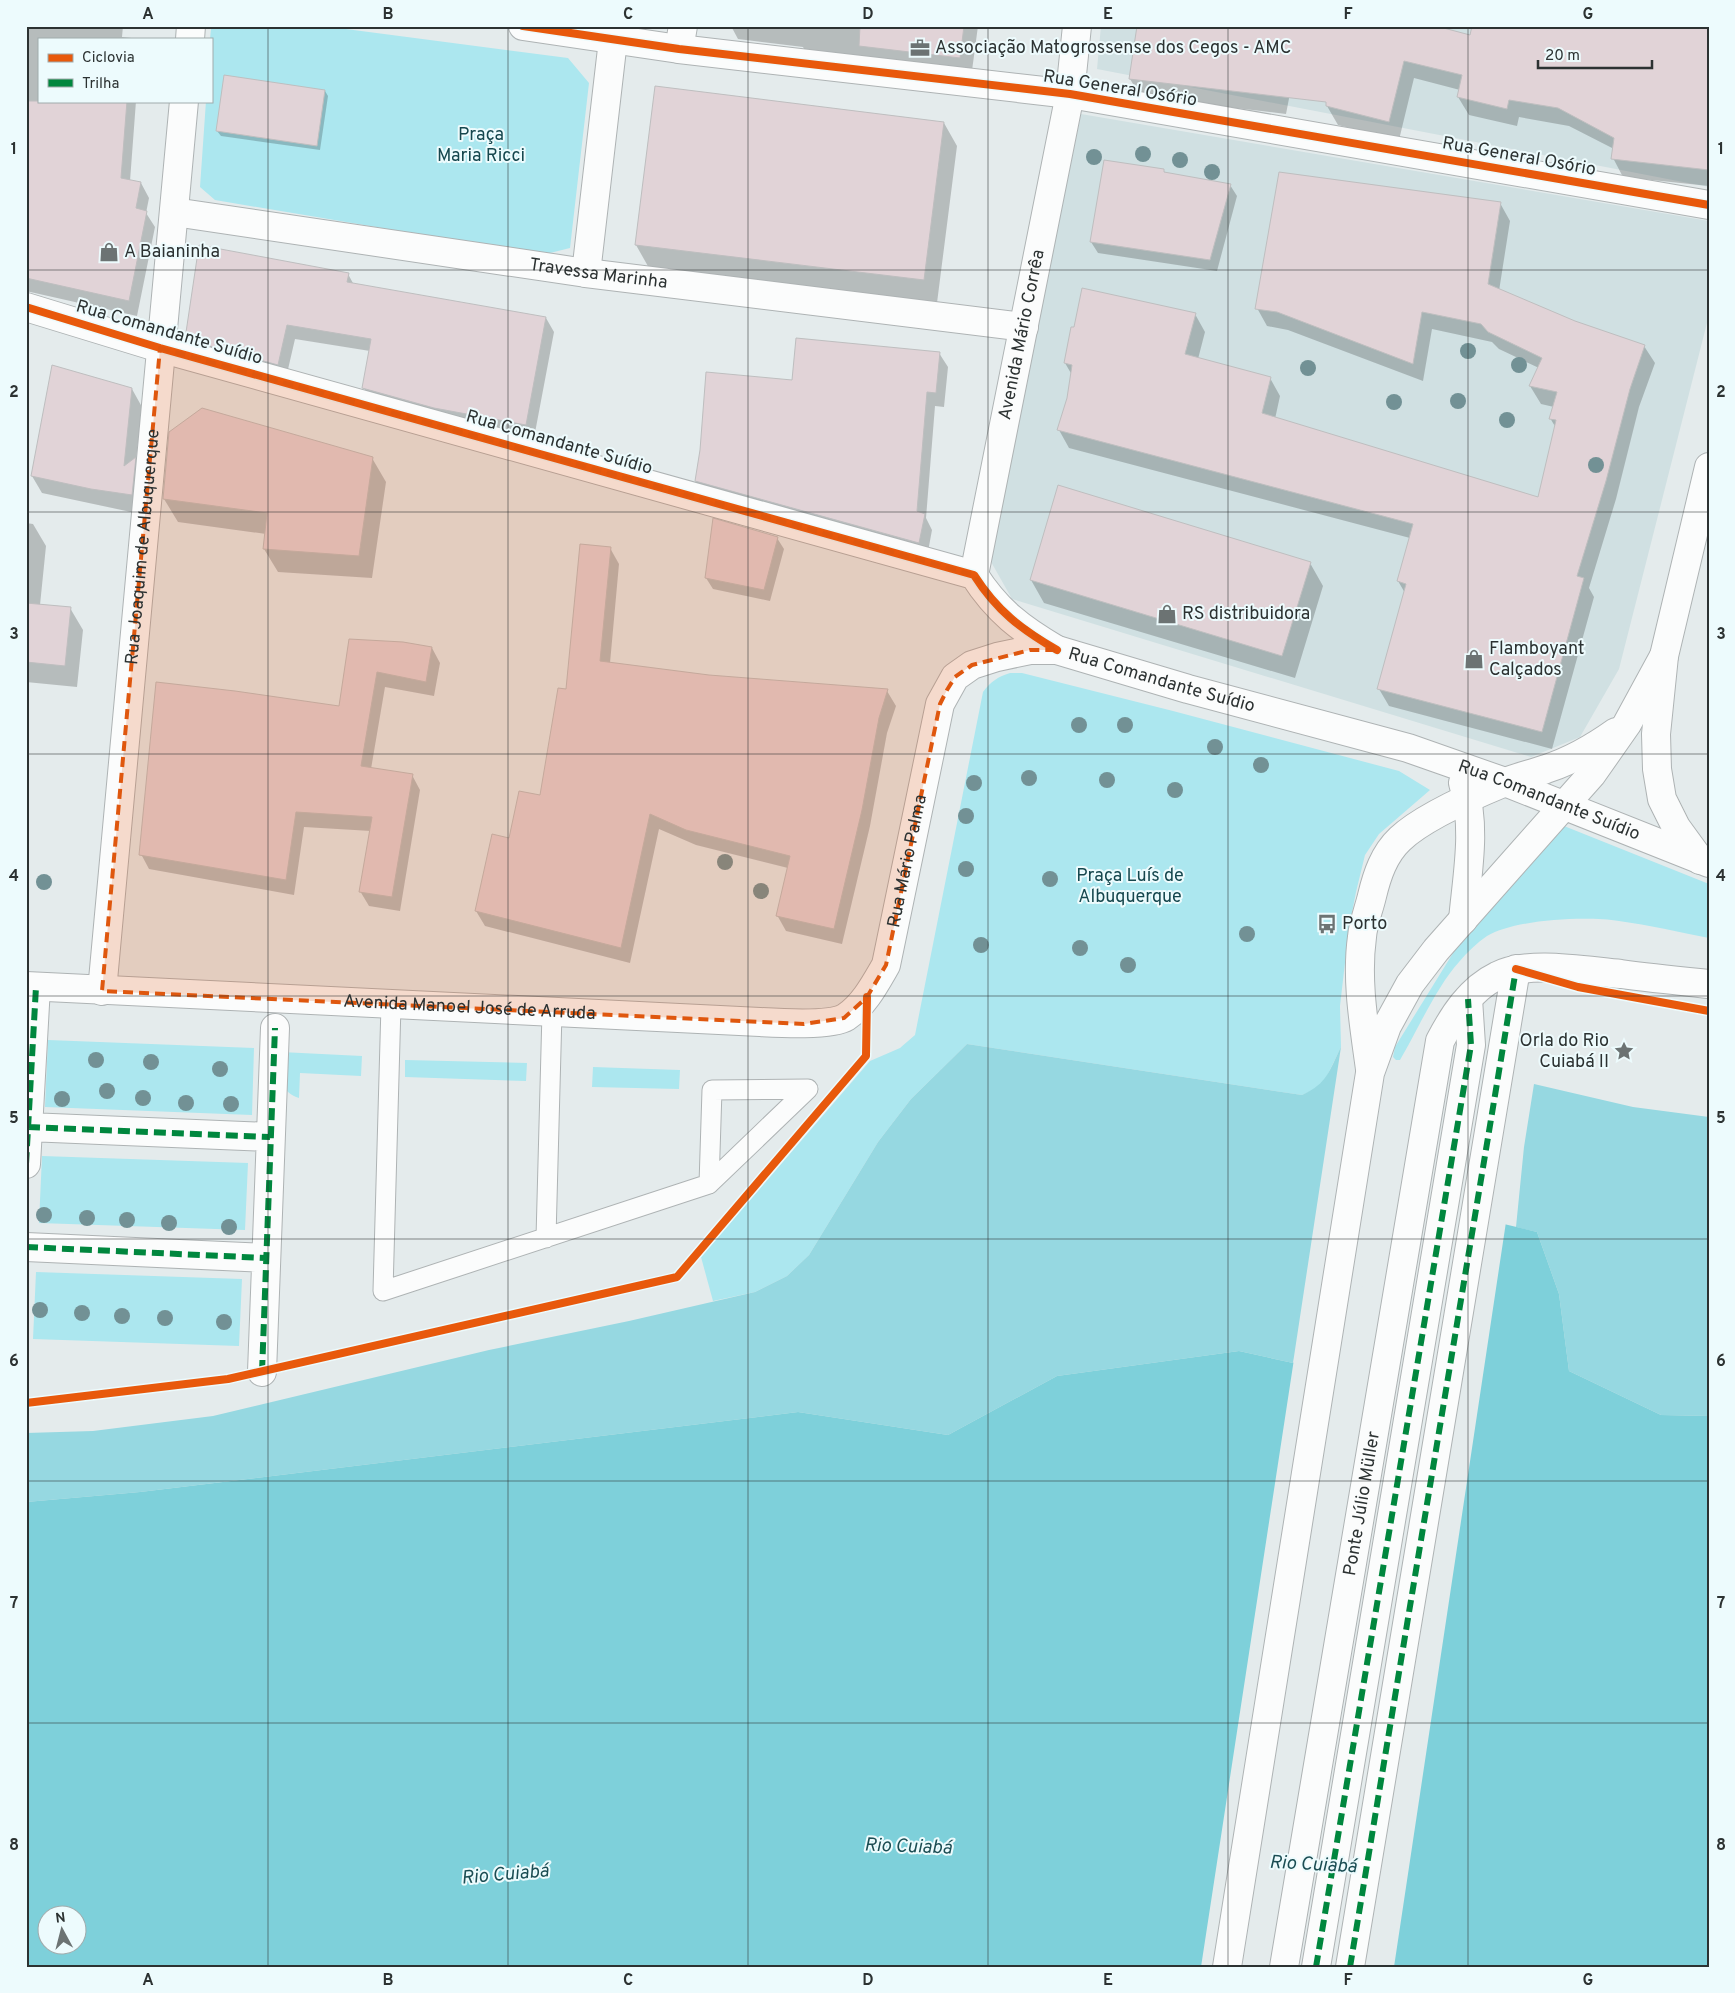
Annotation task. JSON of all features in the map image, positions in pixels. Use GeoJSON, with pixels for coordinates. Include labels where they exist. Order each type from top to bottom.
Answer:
{"type":"FeatureCollection","features":[{"type":"Feature","properties":{"kind":"street","name":"Rua General Osório"},"geometry":{"type":"LineString","coordinates":[[523,26],[614,40],[681,37],[1070,94],[1709,205]]}},
{"type":"Feature","properties":{"kind":"street","name":"Avenida Mário Corrêa"},"geometry":{"type":"LineString","coordinates":[[974,575],[1070,94],[1077,26]]}},
{"type":"Feature","properties":{"kind":"street"},"geometry":{"type":"LineString","coordinates":[[586,273],[614,40]]}},
{"type":"Feature","properties":{"kind":"street","name":"Rua Joaquim de Albuquerque"},"geometry":{"type":"LineString","coordinates":[[102,991],[184,102]]}},
{"type":"Feature","properties":{"kind":"street","name":"Travessa Marinha"},"geometry":{"type":"LineString","coordinates":[[174,212],[586,273],[1024,327]]}},
{"type":"Feature","properties":{"kind":"street","name":"Rua Comandante Suídio"},"geometry":{"type":"LineString","coordinates":[[26,307],[160,348],[974,575],[992,602],[1007,617],[1029,634],[1057,650],[1408,748],[1505,782],[1704,862]]}},
{"type":"Feature","properties":{"kind":"street"},"geometry":{"type":"LineString","coordinates":[[1704,862],[1676,827],[1662,799],[1657,770],[1656,734],[1664,656],[1709,467]]}},
{"type":"Feature","properties":{"kind":"street","name":"Rua Mário Palma"},"geometry":{"type":"LineString","coordinates":[[886,965],[940,704],[954,677],[963,670],[997,657],[1030,650],[1057,650]]}},
{"type":"Feature","properties":{"kind":"street"},"geometry":{"type":"LineString","coordinates":[[1227,1967],[1370,1073],[1387,1026],[1410,984],[1436,950],[1592,774],[1627,724],[1664,656]]}},
{"type":"Feature","properties":{"kind":"street"},"geometry":{"type":"LineString","coordinates":[[1370,1073],[1363,1019],[1360,974],[1362,935],[1374,888],[1387,854],[1413,828],[1468,798],[1505,782],[1570,760],[1603,741],[1627,724]]}},
{"type":"Feature","properties":{"kind":"street"},"geometry":{"type":"LineString","coordinates":[[1457,765],[1468,798],[1471,832],[1463,920]]}},
{"type":"Feature","properties":{"kind":"street","name":"Avenida Manoel José de Arruda"},"geometry":{"type":"LineString","coordinates":[[31,986],[102,991],[804,1024],[844,1018],[868,997],[886,965]]}},
{"type":"Feature","properties":{"kind":"street"},"geometry":{"type":"LineString","coordinates":[[1316,1967],[1471,1045],[1468,999],[1479,988],[1497,976],[1530,968],[1588,971],[1709,984]]}},
{"type":"Feature","properties":{"kind":"street"},"geometry":{"type":"LineString","coordinates":[[1350,1967],[1516,970]]}},
{"type":"Feature","properties":{"kind":"street"},"geometry":{"type":"LineString","coordinates":[[26,1164],[31,986]]}},
{"type":"Feature","properties":{"kind":"street","name":"Ponte Júlio Müller"},"geometry":{"type":"LineString","coordinates":[[1284,1967],[1440,1041],[1448,1026],[1468,999]]}},
{"type":"Feature","properties":{"kind":"street"},"geometry":{"type":"LineString","coordinates":[[262,1372],[275,1028]]}},
{"type":"Feature","properties":{"kind":"street"},"geometry":{"type":"LineString","coordinates":[[28,1128],[270,1137]]}},
{"type":"Feature","properties":{"kind":"street"},"geometry":{"type":"LineString","coordinates":[[26,1247],[266,1258]]}},
{"type":"Feature","properties":{"kind":"lane"},"geometry":{"type":"LineString","coordinates":[[391,1004],[383,1291],[709,1184],[808,1089],[712,1090],[709,1184]]}},
{"type":"Feature","properties":{"kind":"lane"},"geometry":{"type":"LineString","coordinates":[[546,1238],[552,1012]]}},
{"type":"Feature","properties":{"kind":"highlighted area"},"geometry":{"type":"Polygon","coordinates":[[[160,348],[974,575],[1001,611],[1057,650],[1030,650],[972,665],[955,677],[947,690],[940,704],[886,965],[867,997],[844,1018],[804,1024],[102,991],[160,348]]]}},
{"type":"Feature","properties":{"kind":"shaded area"},"geometry":{"type":"Polygon","coordinates":[[[1101,26],[1709,26],[1709,187],[1097,69],[1101,26]]]}},
{"type":"Feature","properties":{"kind":"shaded area"},"geometry":{"type":"Polygon","coordinates":[[[1081,114],[1709,221],[1709,315],[1619,669],[1580,737],[1531,757],[1012,599],[990,560],[1081,114]]]}},
{"type":"Feature","properties":{"kind":"shaded area"},"geometry":{"type":"Polygon","coordinates":[[[967,1044],[1302,1095],[1323,1081],[1341,1047],[1293,1363],[1239,1351],[1057,1376],[948,1435],[798,1412],[140,1492],[26,1502],[26,1433],[93,1431],[213,1416],[489,1350],[755,1292],[787,1276],[809,1255],[878,1142],[911,1099],[967,1044]]]}},
{"type":"Feature","properties":{"kind":"shaded area"},"geometry":{"type":"Polygon","coordinates":[[[1534,1084],[1633,1107],[1709,1117],[1709,1416],[1661,1415],[1569,1371],[1559,1294],[1537,1232],[1516,1227],[1524,1147],[1534,1084]]]}},
{"type":"Feature","properties":{"kind":"green space","name":"Praça Maria Ricci"},"geometry":{"type":"Polygon","coordinates":[[[214,26],[323,26],[568,58],[589,83],[570,248],[542,255],[215,200],[200,187],[206,102],[212,102],[211,29],[214,26]]]}},
{"type":"Feature","properties":{"kind":"green space","name":"Praça Luís de Albuquerque"},"geometry":{"type":"Polygon","coordinates":[[[1010,673],[1022,673],[1173,711],[1399,771],[1430,790],[1379,834],[1365,855],[1349,928],[1340,1006],[1341,1047],[1325,1080],[1313,1090],[1302,1095],[967,1044],[911,1099],[878,1142],[809,1255],[787,1276],[755,1292],[713,1301],[701,1257],[870,1061],[900,1048],[915,1035],[983,692],[995,680],[1010,673]]]}},
{"type":"Feature","properties":{"kind":"green space"},"geometry":{"type":"Polygon","coordinates":[[[1564,826],[1709,884],[1709,938],[1630,923],[1589,919],[1533,922],[1500,930],[1487,936],[1476,945],[1451,972],[1435,996],[1400,1060],[1396,1060],[1393,1057],[1395,1047],[1458,945],[1564,826]]]}},
{"type":"Feature","properties":{"kind":"green space"},"geometry":{"type":"Polygon","coordinates":[[[48,1040],[254,1048],[252,1115],[45,1107],[48,1040]]]}},
{"type":"Feature","properties":{"kind":"green space"},"geometry":{"type":"Polygon","coordinates":[[[281,1052],[362,1056],[361,1076],[300,1073],[299,1098],[286,1090],[281,1080],[281,1052]]]}},
{"type":"Feature","properties":{"kind":"green space"},"geometry":{"type":"Polygon","coordinates":[[[405,1060],[527,1063],[526,1081],[405,1077],[405,1060]]]}},
{"type":"Feature","properties":{"kind":"green space"},"geometry":{"type":"Polygon","coordinates":[[[593,1067],[680,1070],[679,1089],[592,1087],[593,1067]]]}},
{"type":"Feature","properties":{"kind":"green space"},"geometry":{"type":"Polygon","coordinates":[[[42,1156],[248,1163],[245,1230],[39,1223],[42,1156]]]}},
{"type":"Feature","properties":{"kind":"green space"},"geometry":{"type":"Polygon","coordinates":[[[36,1272],[242,1279],[239,1346],[33,1339],[36,1272]]]}},
{"type":"Feature","properties":{"kind":"water","name":"Rio Cuiabá"},"geometry":{"type":"Polygon","coordinates":[[[1483,1219],[1537,1232],[1559,1294],[1569,1371],[1661,1415],[1709,1416],[1709,1967],[26,1967],[26,1502],[140,1492],[798,1412],[948,1435],[1057,1376],[1239,1351],[1293,1363],[1483,1219]]]}},
{"type":"Feature","properties":{"kind":"pier"},"geometry":{"type":"Polygon","coordinates":[[[1483,1217],[1506,1222],[1394,1967],[1201,1967],[1294,1359],[1340,1320],[1382,1258],[1434,1231],[1483,1217]]]}},
{"type":"Feature","properties":{"kind":"building","name":"Associação Matogrossense dos Cegos - AMC"},"geometry":{"type":"Polygon","coordinates":[[[860,26],[964,26],[960,58],[859,46],[860,26]]]}},
{"type":"Feature","properties":{"kind":"building"},"geometry":{"type":"Polygon","coordinates":[[[1137,26],[1436,26],[1470,35],[1472,26],[1709,26],[1709,170],[1611,159],[1614,138],[1558,108],[1509,100],[1507,109],[1457,97],[1462,75],[1404,61],[1389,122],[1326,106],[1326,102],[1129,79],[1137,26]]]}},
{"type":"Feature","properties":{"kind":"building"},"geometry":{"type":"Polygon","coordinates":[[[224,75],[325,90],[317,146],[216,131],[224,75]]]}},
{"type":"Feature","properties":{"kind":"building"},"geometry":{"type":"Polygon","coordinates":[[[655,86],[944,122],[924,280],[635,245],[655,86]]]}},
{"type":"Feature","properties":{"kind":"building"},"geometry":{"type":"Polygon","coordinates":[[[26,101],[127,102],[121,178],[141,182],[136,208],[147,211],[129,301],[26,278],[26,101]]]}},
{"type":"Feature","properties":{"kind":"building"},"geometry":{"type":"Polygon","coordinates":[[[1104,160],[1164,169],[1164,172],[1231,184],[1210,260],[1090,242],[1104,160]]]}},
{"type":"Feature","properties":{"kind":"building"},"geometry":{"type":"Polygon","coordinates":[[[1279,172],[1501,202],[1488,284],[1575,321],[1645,345],[1630,389],[1606,481],[1577,576],[1584,578],[1542,732],[1377,689],[1406,584],[1397,581],[1413,524],[1057,430],[1067,398],[1072,365],[1064,363],[1071,327],[1074,327],[1082,288],[1196,313],[1185,354],[1271,377],[1262,413],[1538,497],[1556,420],[1549,419],[1557,392],[1529,386],[1542,358],[1488,332],[1481,324],[1422,312],[1413,364],[1277,312],[1255,309],[1279,172]]]}},
{"type":"Feature","properties":{"kind":"building"},"geometry":{"type":"Polygon","coordinates":[[[199,245],[349,273],[347,282],[546,317],[526,425],[434,408],[362,388],[371,339],[287,325],[278,365],[185,339],[199,245]]]}},
{"type":"Feature","properties":{"kind":"building"},"geometry":{"type":"Polygon","coordinates":[[[796,338],[940,352],[936,393],[927,392],[917,511],[925,514],[919,543],[695,481],[700,450],[706,372],[792,380],[796,338]]]}},
{"type":"Feature","properties":{"kind":"building"},"geometry":{"type":"Polygon","coordinates":[[[52,365],[132,388],[124,466],[136,457],[132,495],[91,489],[31,476],[52,365]]]}},
{"type":"Feature","properties":{"kind":"building"},"geometry":{"type":"Polygon","coordinates":[[[202,408],[373,457],[359,556],[263,549],[267,513],[163,499],[169,432],[202,408]]]}},
{"type":"Feature","properties":{"kind":"building"},"geometry":{"type":"Polygon","coordinates":[[[1058,485],[1311,562],[1282,656],[1030,580],[1058,485]]]}},
{"type":"Feature","properties":{"kind":"building"},"geometry":{"type":"Polygon","coordinates":[[[713,518],[778,537],[764,590],[705,578],[713,518]]]}},
{"type":"Feature","properties":{"kind":"building"},"geometry":{"type":"Polygon","coordinates":[[[580,544],[611,547],[600,661],[709,675],[888,689],[879,718],[862,810],[834,929],[776,916],[790,856],[686,830],[650,814],[621,948],[475,911],[492,834],[509,838],[519,791],[540,795],[558,688],[566,689],[580,544]]]}},
{"type":"Feature","properties":{"kind":"building"},"geometry":{"type":"Polygon","coordinates":[[[26,603],[71,607],[65,666],[26,662],[26,603]]]}},
{"type":"Feature","properties":{"kind":"building"},"geometry":{"type":"Polygon","coordinates":[[[349,639],[403,642],[432,647],[426,682],[377,672],[361,766],[413,774],[392,897],[359,892],[372,817],[296,812],[286,880],[139,855],[156,682],[339,706],[349,639]]]}},
{"type":"Feature","properties":{"kind":"marked path"},"geometry":{"type":"LineString","coordinates":[[1350,1967],[1516,969]]}},
{"type":"Feature","properties":{"kind":"marked path"},"geometry":{"type":"LineString","coordinates":[[26,1164],[36,987]]}},
{"type":"Feature","properties":{"kind":"marked path"},"geometry":{"type":"LineString","coordinates":[[1316,1967],[1471,1045],[1468,999]]}},
{"type":"Feature","properties":{"kind":"marked path"},"geometry":{"type":"LineString","coordinates":[[262,1372],[275,1028]]}},
{"type":"Feature","properties":{"kind":"marked path"},"geometry":{"type":"LineString","coordinates":[[28,1127],[270,1137]]}},
{"type":"Feature","properties":{"kind":"marked path"},"geometry":{"type":"LineString","coordinates":[[26,1247],[266,1258]]}},
{"type":"Feature","properties":{"kind":"cycle path"},"geometry":{"type":"LineString","coordinates":[[523,26],[679,49],[1070,94],[1709,205]]}},
{"type":"Feature","properties":{"kind":"cycle path"},"geometry":{"type":"LineString","coordinates":[[26,307],[160,348],[974,575],[1001,609],[1021,627],[1057,650]]}},
{"type":"Feature","properties":{"kind":"cycle path"},"geometry":{"type":"LineString","coordinates":[[1516,969],[1578,987],[1709,1011]]}},
{"type":"Feature","properties":{"kind":"cycle path"},"geometry":{"type":"LineString","coordinates":[[26,1403],[228,1379],[677,1277],[866,1056],[867,997]]}},
{"type":"Feature","properties":{"kind":"place","name":"Associação Matogrossense dos Cegos - AMC"},"geometry":{"type":"Point","coordinates":[920,48]}},
{"type":"Feature","properties":{"kind":"place","name":"A Baianinha"},"geometry":{"type":"Point","coordinates":[109,252]}},
{"type":"Feature","properties":{"kind":"place","name":"RS distribuidora"},"geometry":{"type":"Point","coordinates":[1167,614]}},
{"type":"Feature","properties":{"kind":"place","name":"Flamboyant Calçados"},"geometry":{"type":"Point","coordinates":[1474,659]}},
{"type":"Feature","properties":{"kind":"place","name":"Porto"},"geometry":{"type":"Point","coordinates":[1327,924]}},
{"type":"Feature","properties":{"kind":"place","name":"Orla do Rio Cuiabá II"},"geometry":{"type":"Point","coordinates":[1624,1051]}}]}
